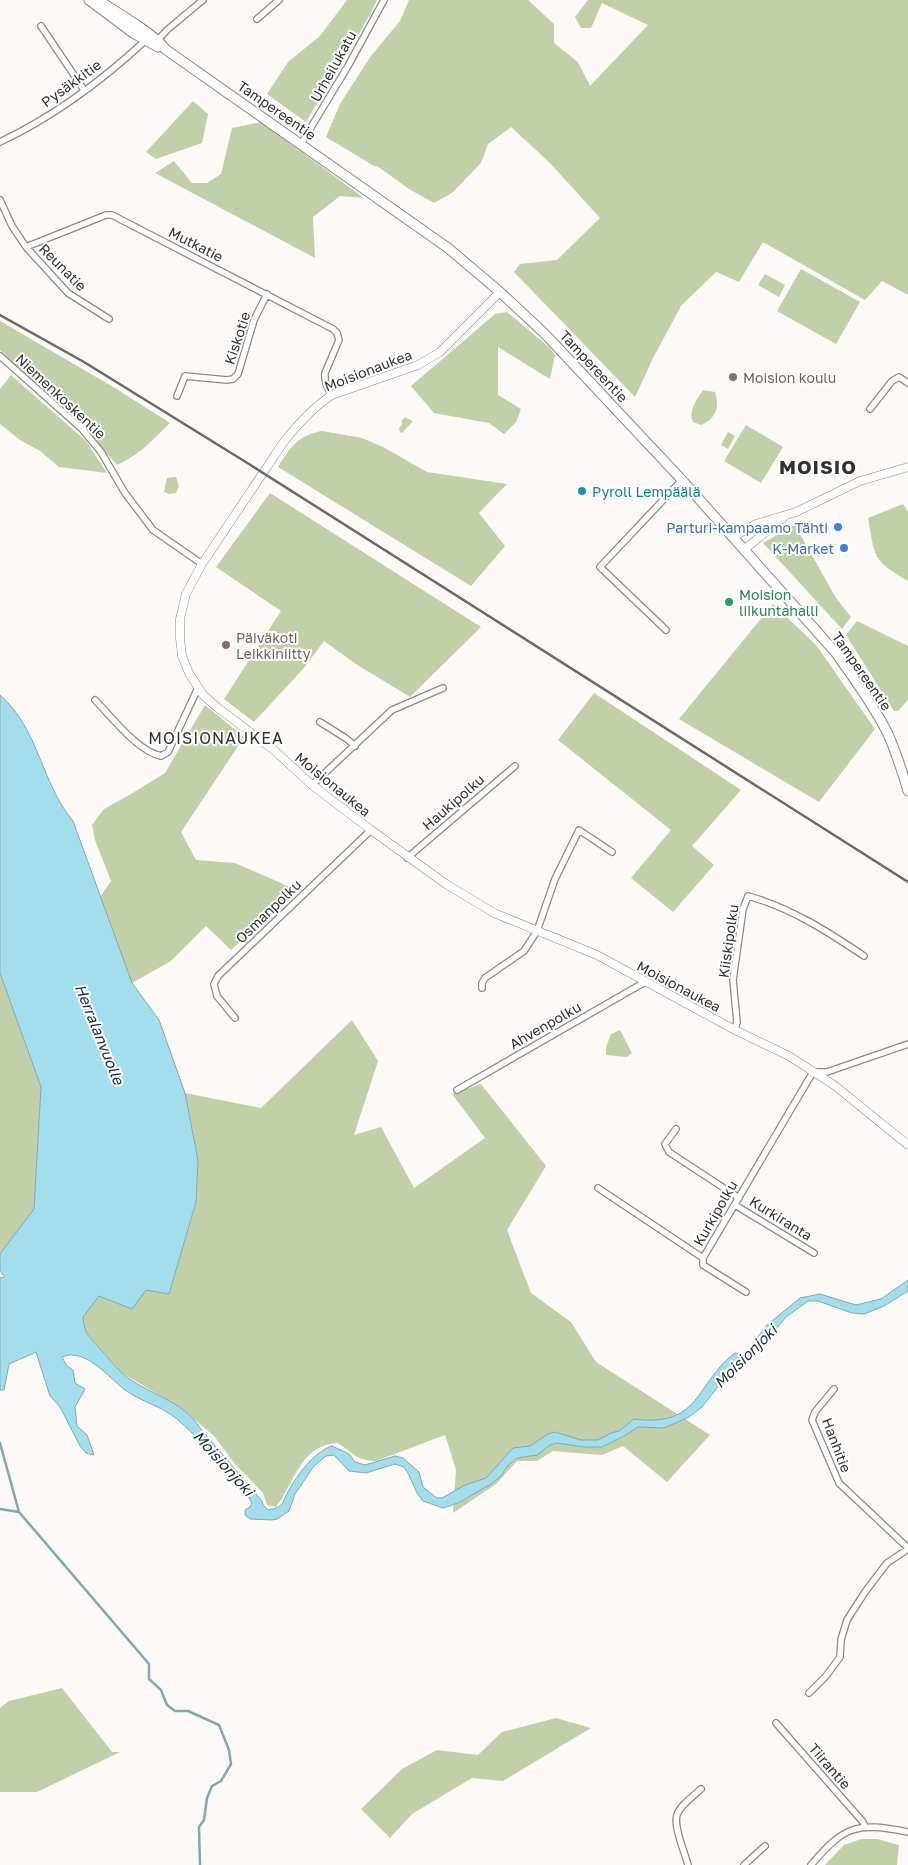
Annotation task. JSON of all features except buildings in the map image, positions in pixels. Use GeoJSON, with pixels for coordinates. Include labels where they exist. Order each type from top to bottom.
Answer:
{"type":"FeatureCollection","features":[{"type":"Feature","properties":{"kind":"main road","name":"Tampereentie"},"geometry":{"type":"LineString","coordinates":[[89,0],[151,39]]}},
{"type":"Feature","properties":{"kind":"main road","name":"Tampereentie"},"geometry":{"type":"LineString","coordinates":[[98,0],[448,248],[500,292],[545,334],[745,549],[836,653],[858,683],[888,734],[908,791]]}},
{"type":"Feature","properties":{"kind":"street","name":"Pysäkkitie"},"geometry":{"type":"LineString","coordinates":[[0,142],[55,111],[151,39],[167,30],[203,0]]}},
{"type":"Feature","properties":{"kind":"street"},"geometry":{"type":"LineString","coordinates":[[256,19],[279,0]]}},
{"type":"Feature","properties":{"kind":"street","name":"Urheilukatu"},"geometry":{"type":"LineString","coordinates":[[301,144],[384,0]]}},
{"type":"Feature","properties":{"kind":"street"},"geometry":{"type":"LineString","coordinates":[[41,26],[84,90]]}},
{"type":"Feature","properties":{"kind":"street"},"geometry":{"type":"LineString","coordinates":[[0,200],[12,226],[26,247]]}},
{"type":"Feature","properties":{"kind":"street","name":"Mutkatie"},"geometry":{"type":"LineString","coordinates":[[26,247],[106,215],[112,215],[333,329],[337,333],[338,340],[325,373],[325,382],[332,395]]}},
{"type":"Feature","properties":{"kind":"street","name":"Reunatie"},"geometry":{"type":"LineString","coordinates":[[26,247],[68,292],[110,319]]}},
{"type":"Feature","properties":{"kind":"street","name":"Moisionaukea"},"geometry":{"type":"LineString","coordinates":[[500,292],[440,352],[418,365],[332,395],[311,412],[287,438],[202,564],[186,594],[180,620],[182,656],[198,688],[218,708],[275,751],[312,784],[407,858],[494,913],[596,955],[735,1030],[789,1056],[834,1085],[908,1145]]}},
{"type":"Feature","properties":{"kind":"street","name":"Kiskotie"},"geometry":{"type":"LineString","coordinates":[[177,396],[186,376],[227,380],[233,379],[238,374],[254,320],[267,294]]}},
{"type":"Feature","properties":{"kind":"street","name":"Niemenkoskentie"},"geometry":{"type":"LineString","coordinates":[[0,356],[82,429],[101,452],[126,493],[153,530],[202,564]]}},
{"type":"Feature","properties":{"kind":"street"},"geometry":{"type":"LineString","coordinates":[[870,409],[892,381],[899,377],[908,383]]}},
{"type":"Feature","properties":{"kind":"street"},"geometry":{"type":"LineString","coordinates":[[733,537],[756,524],[788,515],[860,481],[908,467]]}},
{"type":"Feature","properties":{"kind":"street"},"geometry":{"type":"LineString","coordinates":[[666,630],[600,567],[682,480]]}},
{"type":"Feature","properties":{"kind":"street"},"geometry":{"type":"LineString","coordinates":[[745,549],[788,515]]}},
{"type":"Feature","properties":{"kind":"street"},"geometry":{"type":"LineString","coordinates":[[95,700],[123,730],[145,749],[161,756],[168,752],[198,688]]}},
{"type":"Feature","properties":{"kind":"street"},"geometry":{"type":"LineString","coordinates":[[312,784],[392,710],[443,688]]}},
{"type":"Feature","properties":{"kind":"street"},"geometry":{"type":"LineString","coordinates":[[320,722],[355,746]]}},
{"type":"Feature","properties":{"kind":"street","name":"Haukipolku"},"geometry":{"type":"LineString","coordinates":[[407,858],[515,766]]}},
{"type":"Feature","properties":{"kind":"street","name":"Osmanpolku"},"geometry":{"type":"LineString","coordinates":[[235,1018],[217,996],[214,984],[218,976],[371,830]]}},
{"type":"Feature","properties":{"kind":"street"},"geometry":{"type":"LineString","coordinates":[[482,988],[485,978],[524,951],[537,931],[555,879],[580,830],[612,852]]}},
{"type":"Feature","properties":{"kind":"street","name":"Kiiskipolku"},"geometry":{"type":"LineString","coordinates":[[735,1030],[737,1022],[733,980],[743,909],[748,896],[788,910],[818,925],[864,956]]}},
{"type":"Feature","properties":{"kind":"street","name":"Ahvenpolku"},"geometry":{"type":"LineString","coordinates":[[458,1090],[645,982]]}},
{"type":"Feature","properties":{"kind":"street"},"geometry":{"type":"LineString","coordinates":[[813,1072],[827,1072],[908,1044]]}},
{"type":"Feature","properties":{"kind":"street","name":"Kurkipolku"},"geometry":{"type":"LineString","coordinates":[[598,1188],[703,1258],[813,1072]]}},
{"type":"Feature","properties":{"kind":"street"},"geometry":{"type":"LineString","coordinates":[[676,1129],[666,1144],[669,1152],[739,1198]]}},
{"type":"Feature","properties":{"kind":"street","name":"Kurkiranta"},"geometry":{"type":"LineString","coordinates":[[735,1205],[814,1253]]}},
{"type":"Feature","properties":{"kind":"street"},"geometry":{"type":"LineString","coordinates":[[703,1258],[703,1265],[746,1292]]}},
{"type":"Feature","properties":{"kind":"street","name":"Hanhitie"},"geometry":{"type":"LineString","coordinates":[[834,1389],[815,1412],[812,1420],[838,1483],[908,1548]]}},
{"type":"Feature","properties":{"kind":"street"},"geometry":{"type":"LineString","coordinates":[[809,1693],[826,1676],[840,1657],[841,1640],[847,1620],[865,1592],[887,1563],[908,1548]]}},
{"type":"Feature","properties":{"kind":"street","name":"Tiirantie"},"geometry":{"type":"LineString","coordinates":[[776,1723],[863,1822],[865,1827]]}},
{"type":"Feature","properties":{"kind":"street"},"geometry":{"type":"LineString","coordinates":[[688,1865],[676,1825],[676,1817],[679,1811],[701,1789]]}},
{"type":"Feature","properties":{"kind":"street"},"geometry":{"type":"LineString","coordinates":[[811,1865],[828,1845],[839,1836],[854,1829],[865,1827],[885,1828],[908,1832]]}},
{"type":"Feature","properties":{"kind":"street"},"geometry":{"type":"LineString","coordinates":[[744,1865],[765,1846]]}},
{"type":"Feature","properties":{"kind":"green space"},"geometry":{"type":"Polygon","coordinates":[[[347,0],[377,0],[306,122],[267,94],[288,62],[320,36],[347,0]]]}},
{"type":"Feature","properties":{"kind":"green space"},"geometry":{"type":"Polygon","coordinates":[[[409,0],[528,0],[554,24],[554,43],[578,62],[590,86],[648,25],[602,3],[591,28],[581,28],[575,17],[588,0],[908,0],[908,295],[882,281],[865,300],[763,242],[739,282],[716,272],[681,306],[653,358],[635,397],[514,272],[520,264],[557,260],[600,218],[550,163],[511,127],[488,144],[481,163],[452,193],[434,203],[409,189],[377,166],[326,137],[340,104],[371,56],[400,21],[409,0]]]}},
{"type":"Feature","properties":{"kind":"green space"},"geometry":{"type":"Polygon","coordinates":[[[193,101],[208,114],[202,143],[156,159],[146,152],[193,101]]]}},
{"type":"Feature","properties":{"kind":"green space"},"geometry":{"type":"Polygon","coordinates":[[[261,122],[364,198],[340,196],[313,217],[315,258],[155,173],[174,161],[192,183],[207,183],[221,174],[232,128],[261,122]]]}},
{"type":"Feature","properties":{"kind":"green space"},"geometry":{"type":"Polygon","coordinates":[[[801,269],[860,302],[836,344],[777,311],[801,269]]]}},
{"type":"Feature","properties":{"kind":"green space"},"geometry":{"type":"Polygon","coordinates":[[[765,274],[785,285],[779,297],[758,285],[765,274]]]}},
{"type":"Feature","properties":{"kind":"green space"},"geometry":{"type":"Polygon","coordinates":[[[507,312],[550,348],[555,355],[550,379],[498,347],[498,395],[521,409],[516,422],[504,434],[489,423],[434,413],[411,386],[495,314],[507,312]]]}},
{"type":"Feature","properties":{"kind":"green space"},"geometry":{"type":"Polygon","coordinates":[[[0,321],[115,388],[170,423],[139,452],[117,465],[74,417],[36,385],[0,350],[0,321]]]}},
{"type":"Feature","properties":{"kind":"green space"},"geometry":{"type":"Polygon","coordinates":[[[11,375],[86,441],[107,473],[59,467],[40,451],[20,440],[0,424],[0,389],[11,375]]]}},
{"type":"Feature","properties":{"kind":"green space"},"geometry":{"type":"Polygon","coordinates":[[[703,390],[715,392],[717,408],[713,416],[701,425],[693,422],[692,413],[694,405],[703,390]]]}},
{"type":"Feature","properties":{"kind":"green space"},"geometry":{"type":"Polygon","coordinates":[[[405,417],[413,421],[402,433],[399,428],[405,417]]]}},
{"type":"Feature","properties":{"kind":"green space"},"geometry":{"type":"Polygon","coordinates":[[[746,425],[783,447],[761,483],[724,461],[746,425]]]}},
{"type":"Feature","properties":{"kind":"green space"},"geometry":{"type":"Polygon","coordinates":[[[322,431],[362,438],[383,447],[427,472],[507,484],[479,513],[505,546],[471,586],[278,467],[296,443],[307,436],[322,431]]]}},
{"type":"Feature","properties":{"kind":"green space"},"geometry":{"type":"Polygon","coordinates":[[[728,432],[735,436],[728,449],[721,445],[728,432]]]}},
{"type":"Feature","properties":{"kind":"green space"},"geometry":{"type":"Polygon","coordinates":[[[176,477],[179,486],[176,493],[169,494],[164,492],[167,478],[176,477]]]}},
{"type":"Feature","properties":{"kind":"green space"},"geometry":{"type":"Polygon","coordinates":[[[270,493],[481,627],[410,697],[356,664],[324,641],[304,668],[254,722],[224,699],[281,611],[216,567],[270,493]]]}},
{"type":"Feature","properties":{"kind":"green space"},"geometry":{"type":"Polygon","coordinates":[[[903,504],[908,512],[908,581],[888,568],[877,556],[874,550],[868,518],[903,504]]]}},
{"type":"Feature","properties":{"kind":"green space"},"geometry":{"type":"Polygon","coordinates":[[[795,525],[836,598],[851,617],[842,629],[763,543],[795,525]]]}},
{"type":"Feature","properties":{"kind":"green space"},"geometry":{"type":"Polygon","coordinates":[[[773,604],[816,645],[875,729],[819,802],[679,719],[773,604]]]}},
{"type":"Feature","properties":{"kind":"green space"},"geometry":{"type":"Polygon","coordinates":[[[857,621],[908,646],[908,700],[898,711],[894,711],[846,635],[857,621]]]}},
{"type":"Feature","properties":{"kind":"green space"},"geometry":{"type":"Polygon","coordinates":[[[594,693],[741,790],[692,846],[714,865],[673,912],[631,878],[671,830],[558,740],[594,693]]]}},
{"type":"Feature","properties":{"kind":"green space"},"geometry":{"type":"Polygon","coordinates":[[[205,705],[244,737],[181,832],[196,860],[235,863],[299,891],[231,950],[206,926],[171,961],[132,983],[100,897],[111,881],[95,840],[92,825],[104,809],[165,773],[205,705]]]}},
{"type":"Feature","properties":{"kind":"green space"},"geometry":{"type":"Polygon","coordinates":[[[0,973],[41,1087],[34,1209],[0,1254],[0,973]]]}},
{"type":"Feature","properties":{"kind":"green space"},"geometry":{"type":"Polygon","coordinates":[[[352,1020],[378,1061],[354,1135],[381,1127],[414,1188],[485,1138],[452,1094],[481,1084],[546,1166],[507,1230],[531,1293],[571,1322],[596,1362],[710,1435],[667,1482],[623,1446],[602,1455],[553,1451],[537,1461],[517,1461],[496,1484],[453,1513],[456,1470],[445,1435],[376,1461],[359,1458],[338,1443],[325,1445],[315,1450],[300,1466],[276,1507],[267,1505],[263,1493],[235,1464],[214,1436],[181,1408],[122,1373],[84,1331],[82,1317],[99,1296],[132,1308],[146,1289],[169,1294],[196,1202],[198,1160],[185,1093],[261,1108],[352,1020]]]}},
{"type":"Feature","properties":{"kind":"green space"},"geometry":{"type":"Polygon","coordinates":[[[620,1030],[632,1053],[627,1057],[606,1055],[606,1047],[611,1034],[620,1030]]]}},
{"type":"Feature","properties":{"kind":"green space"},"geometry":{"type":"Polygon","coordinates":[[[62,1688],[112,1752],[120,1752],[37,1792],[0,1792],[0,1708],[9,1701],[62,1688]]]}},
{"type":"Feature","properties":{"kind":"green space"},"geometry":{"type":"Polygon","coordinates":[[[556,1718],[591,1728],[503,1781],[472,1778],[412,1814],[390,1838],[361,1809],[402,1769],[437,1750],[478,1755],[502,1732],[556,1718]]]}},
{"type":"Feature","properties":{"kind":"green space"},"geometry":{"type":"Polygon","coordinates":[[[861,1839],[877,1839],[899,1845],[897,1865],[825,1865],[844,1845],[861,1839]]]}},
{"type":"Feature","properties":{"kind":"water"},"geometry":{"type":"Polygon","coordinates":[[[0,695],[23,724],[62,806],[73,821],[132,983],[159,1020],[185,1093],[198,1160],[196,1202],[169,1294],[146,1290],[132,1309],[99,1296],[83,1317],[86,1332],[122,1373],[142,1387],[174,1404],[193,1418],[268,1510],[282,1504],[307,1464],[319,1453],[332,1446],[349,1454],[355,1462],[365,1465],[395,1456],[403,1458],[419,1472],[423,1487],[437,1498],[442,1498],[465,1485],[486,1478],[513,1448],[530,1446],[548,1434],[555,1432],[581,1440],[598,1440],[619,1431],[634,1419],[656,1420],[672,1417],[685,1410],[695,1401],[722,1365],[735,1353],[744,1354],[767,1325],[800,1298],[820,1294],[856,1305],[881,1299],[908,1280],[908,1291],[884,1306],[864,1314],[852,1313],[818,1301],[808,1301],[786,1317],[761,1342],[737,1373],[728,1377],[720,1384],[702,1407],[689,1417],[664,1428],[638,1427],[602,1447],[584,1447],[557,1443],[550,1445],[537,1455],[517,1458],[491,1484],[458,1503],[443,1508],[423,1501],[404,1467],[395,1464],[366,1473],[349,1471],[334,1455],[326,1456],[314,1466],[295,1494],[289,1511],[277,1519],[250,1519],[245,1515],[245,1510],[252,1503],[240,1485],[219,1460],[176,1418],[125,1390],[104,1371],[88,1360],[71,1355],[62,1357],[67,1366],[73,1370],[75,1383],[85,1389],[75,1407],[77,1426],[87,1435],[94,1455],[86,1453],[80,1446],[60,1407],[50,1396],[36,1352],[9,1364],[4,1390],[0,1390],[0,1278],[5,1277],[0,1271],[0,1254],[34,1209],[41,1087],[0,973],[0,695]]]}},
{"type":"Feature","properties":{"kind":"waterway"},"geometry":{"type":"LineString","coordinates":[[0,1443],[19,1512],[149,1664],[149,1679],[161,1690],[167,1705],[175,1711],[188,1711],[219,1725],[229,1750],[231,1764],[221,1781],[212,1786],[207,1798],[204,1820],[199,1827],[200,1865]]}},
{"type":"Feature","properties":{"kind":"waterway"},"geometry":{"type":"LineString","coordinates":[[0,1509],[19,1512]]}},
{"type":"Feature","properties":{"kind":"railway"},"geometry":{"type":"LineString","coordinates":[[0,315],[84,362],[249,464],[908,882]]}},
{"type":"Feature","properties":{"kind":"place","name":"Moision koulu"},"geometry":{"type":"Point","coordinates":[733,377]}},
{"type":"Feature","properties":{"kind":"place","name":"Pyroll Lempäälä"},"geometry":{"type":"Point","coordinates":[582,491]}},
{"type":"Feature","properties":{"kind":"place","name":"Parturi-kampaamo Tähti"},"geometry":{"type":"Point","coordinates":[838,527]}},
{"type":"Feature","properties":{"kind":"place","name":"K-Market"},"geometry":{"type":"Point","coordinates":[844,548]}},
{"type":"Feature","properties":{"kind":"place","name":"Moision liikuntahalli"},"geometry":{"type":"Point","coordinates":[729,602]}},
{"type":"Feature","properties":{"kind":"place","name":"Päiväkoti Leikkiniitty"},"geometry":{"type":"Point","coordinates":[226,645]}},
{"type":"Feature","properties":{"kind":"district","name":"MOISIO"},"geometry":{"type":"Point","coordinates":[818,466]}},
{"type":"Feature","properties":{"kind":"district","name":"MOISIONAUKEA"},"geometry":{"type":"Point","coordinates":[216,738]}},
{"type":"Feature","properties":{"kind":"water label","name":"Herralanvuolle"},"geometry":{"type":"Point","coordinates":[100,1034]}},
{"type":"Feature","properties":{"kind":"water label","name":"Moisionjoki"},"geometry":{"type":"Point","coordinates":[745,1356]}},
{"type":"Feature","properties":{"kind":"water label","name":"Moisionjoki"},"geometry":{"type":"Point","coordinates":[224,1463]}}]}
